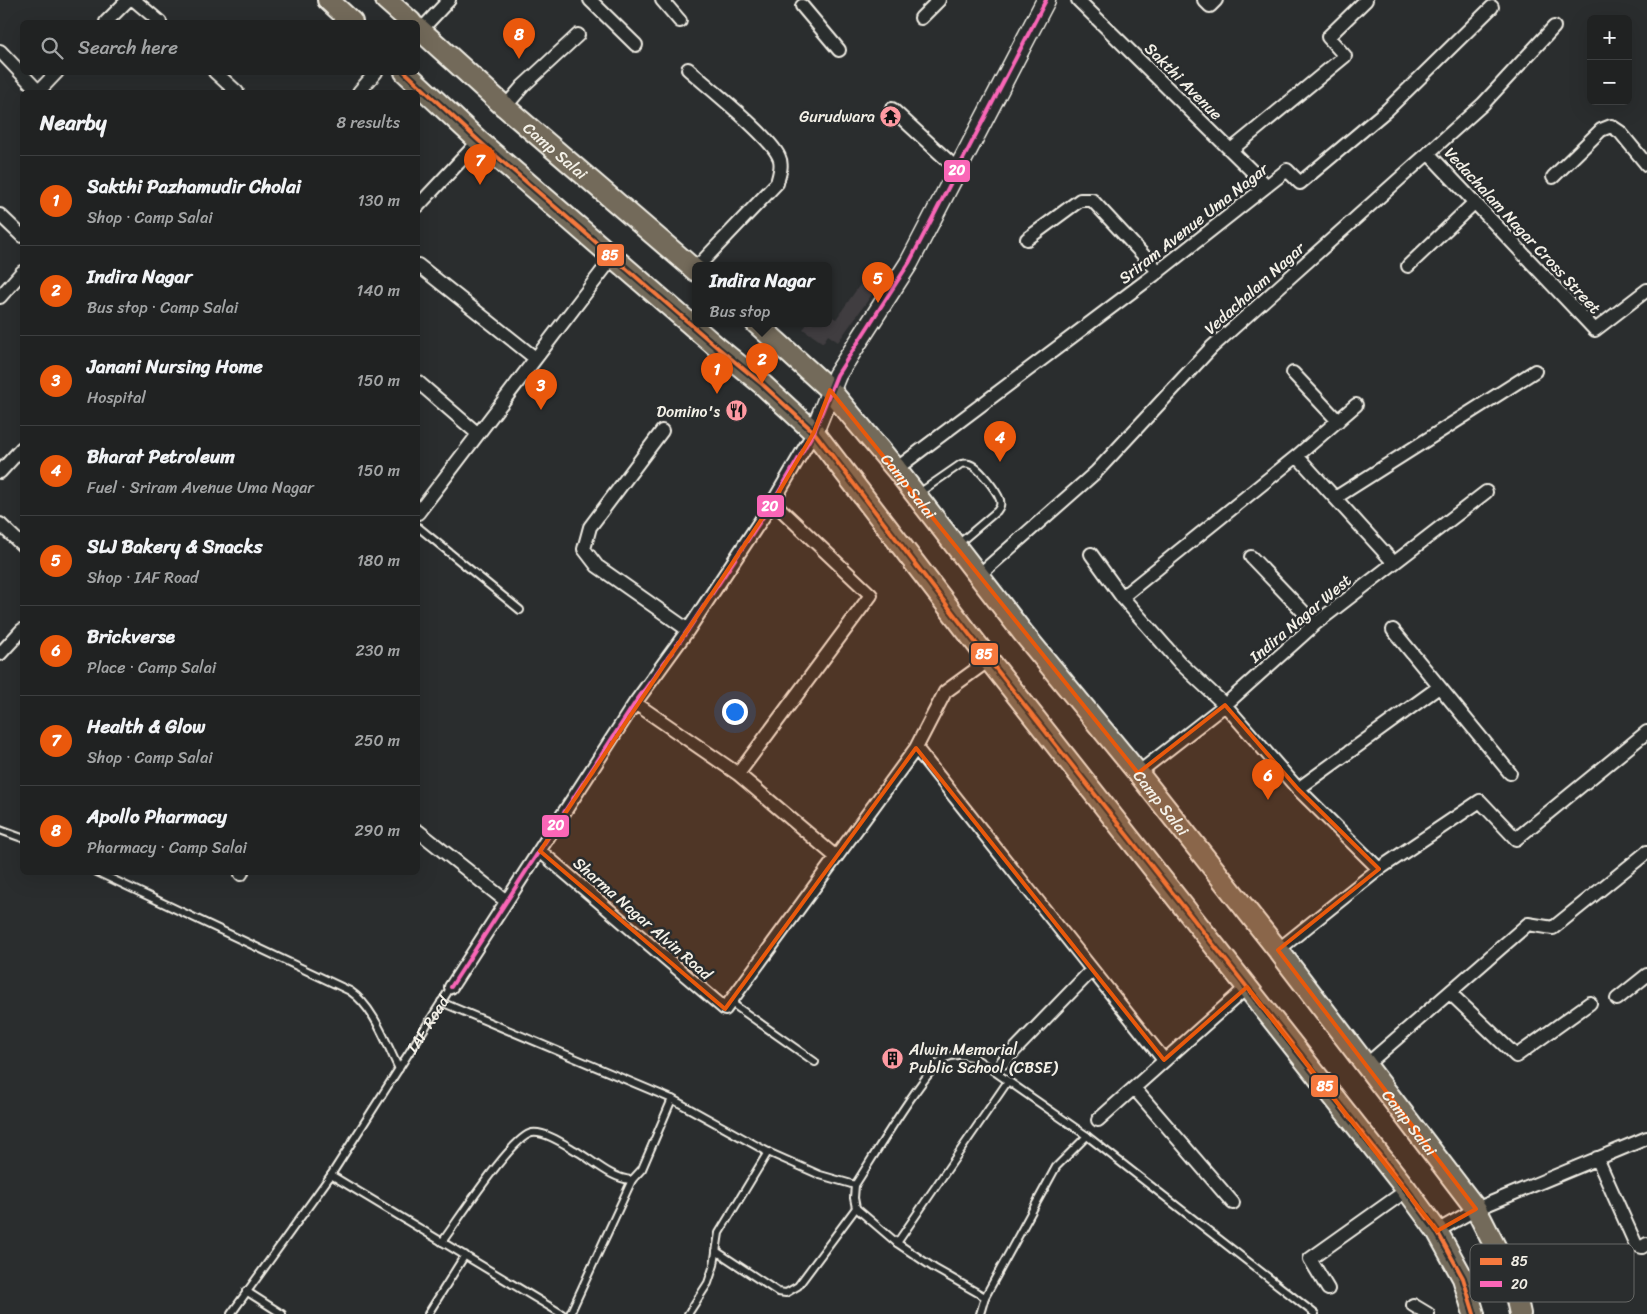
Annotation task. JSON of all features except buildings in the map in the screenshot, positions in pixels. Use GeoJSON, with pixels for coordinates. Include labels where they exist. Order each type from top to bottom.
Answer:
{"type":"FeatureCollection","features":[{"type":"Feature","properties":{"kind":"main road"},"geometry":{"type":"LineString","coordinates":[[328,0],[350,20]]}},
{"type":"Feature","properties":{"kind":"main road","name":"Camp Salai"},"geometry":{"type":"LineString","coordinates":[[386,0],[408,20]]}},
{"type":"Feature","properties":{"kind":"main road","name":"Camp Salai"},"geometry":{"type":"LineString","coordinates":[[420,31],[505,107],[692,266]]}},
{"type":"Feature","properties":{"kind":"main road"},"geometry":{"type":"LineString","coordinates":[[408,75],[479,141],[692,325]]}},
{"type":"Feature","properties":{"kind":"main road"},"geometry":{"type":"LineString","coordinates":[[695,327],[762,384],[814,432],[988,660],[1407,1190],[1437,1231],[1463,1278],[1470,1301]]}},
{"type":"Feature","properties":{"kind":"main road","name":"Camp Salai"},"geometry":{"type":"LineString","coordinates":[[760,327],[830,390],[896,469],[978,576],[1138,773],[1278,950],[1476,1209],[1494,1244]]}},
{"type":"Feature","properties":{"kind":"main road"},"geometry":{"type":"LineString","coordinates":[[1470,1302],[1474,1314]]}},
{"type":"Feature","properties":{"kind":"street"},"geometry":{"type":"LineString","coordinates":[[108,20],[128,0]]}},
{"type":"Feature","properties":{"kind":"street"},"geometry":{"type":"LineString","coordinates":[[134,0],[158,20]]}},
{"type":"Feature","properties":{"kind":"street"},"geometry":{"type":"LineString","coordinates":[[420,24],[449,0]]}},
{"type":"Feature","properties":{"kind":"street"},"geometry":{"type":"LineString","coordinates":[[590,0],[636,45]]}},
{"type":"Feature","properties":{"kind":"street"},"geometry":{"type":"LineString","coordinates":[[662,0],[680,21]]}},
{"type":"Feature","properties":{"kind":"street"},"geometry":{"type":"LineString","coordinates":[[921,18],[939,0]]}},
{"type":"Feature","properties":{"kind":"street","name":"IAF Road"},"geometry":{"type":"LineString","coordinates":[[450,987],[635,704],[688,630],[774,502],[814,432],[837,375],[909,263],[1046,0]]}},
{"type":"Feature","properties":{"kind":"street","name":"Sakthi Avenue"},"geometry":{"type":"LineString","coordinates":[[1078,0],[1267,186]]}},
{"type":"Feature","properties":{"kind":"street"},"geometry":{"type":"LineString","coordinates":[[1204,0],[1210,6],[1216,0]]}},
{"type":"Feature","properties":{"kind":"street"},"geometry":{"type":"LineString","coordinates":[[1231,150],[1345,56],[1328,37],[1366,0]]}},
{"type":"Feature","properties":{"kind":"street"},"geometry":{"type":"LineString","coordinates":[[802,2],[839,50]]}},
{"type":"Feature","properties":{"kind":"street","name":"Sriram Avenue Uma Nagar"},"geometry":{"type":"LineString","coordinates":[[896,469],[1159,272],[1287,170],[1300,183],[1387,110],[1492,7]]}},
{"type":"Feature","properties":{"kind":"street","name":"Vedachalam Nagar"},"geometry":{"type":"LineString","coordinates":[[978,576],[1096,472],[1212,347],[1483,104],[1554,26]]}},
{"type":"Feature","properties":{"kind":"street"},"geometry":{"type":"LineString","coordinates":[[505,107],[523,86],[578,35]]}},
{"type":"Feature","properties":{"kind":"street"},"geometry":{"type":"LineString","coordinates":[[0,51],[20,72]]}},
{"type":"Feature","properties":{"kind":"street"},"geometry":{"type":"LineString","coordinates":[[688,69],[769,142],[780,158],[781,171],[777,183],[703,262]]}},
{"type":"Feature","properties":{"kind":"street"},"geometry":{"type":"LineString","coordinates":[[23,75],[37,90]]}},
{"type":"Feature","properties":{"kind":"street"},"geometry":{"type":"LineString","coordinates":[[41,90],[54,75]]}},
{"type":"Feature","properties":{"kind":"street"},"geometry":{"type":"LineString","coordinates":[[218,75],[235,90]]}},
{"type":"Feature","properties":{"kind":"street"},"geometry":{"type":"LineString","coordinates":[[361,90],[373,75]]}},
{"type":"Feature","properties":{"kind":"street"},"geometry":{"type":"LineString","coordinates":[[892,109],[958,170]]}},
{"type":"Feature","properties":{"kind":"street"},"geometry":{"type":"LineString","coordinates":[[1553,177],[1601,130],[1612,126],[1620,132],[1647,164]]}},
{"type":"Feature","properties":{"kind":"street"},"geometry":{"type":"LineString","coordinates":[[420,204],[479,141]]}},
{"type":"Feature","properties":{"kind":"street","name":"Vedachalam Nagar Cross Street"},"geometry":{"type":"LineString","coordinates":[[1428,153],[1595,330],[1647,290]]}},
{"type":"Feature","properties":{"kind":"street"},"geometry":{"type":"LineString","coordinates":[[1027,239],[1080,200],[1086,198],[1092,200],[1159,272]]}},
{"type":"Feature","properties":{"kind":"street"},"geometry":{"type":"LineString","coordinates":[[1408,266],[1475,202]]}},
{"type":"Feature","properties":{"kind":"street"},"geometry":{"type":"LineString","coordinates":[[0,215],[20,234]]}},
{"type":"Feature","properties":{"kind":"street"},"geometry":{"type":"LineString","coordinates":[[420,510],[612,257]]}},
{"type":"Feature","properties":{"kind":"street"},"geometry":{"type":"LineString","coordinates":[[420,267],[535,358]]}},
{"type":"Feature","properties":{"kind":"street"},"geometry":{"type":"LineString","coordinates":[[0,296],[20,274]]}},
{"type":"Feature","properties":{"kind":"street"},"geometry":{"type":"LineString","coordinates":[[1335,498],[1535,371]]}},
{"type":"Feature","properties":{"kind":"street"},"geometry":{"type":"LineString","coordinates":[[1293,373],[1338,421]]}},
{"type":"Feature","properties":{"kind":"street"},"geometry":{"type":"LineString","coordinates":[[420,384],[478,434]]}},
{"type":"Feature","properties":{"kind":"street"},"geometry":{"type":"LineString","coordinates":[[1122,597],[1297,456],[1356,405]]}},
{"type":"Feature","properties":{"kind":"street"},"geometry":{"type":"LineString","coordinates":[[662,431],[590,527],[584,549],[597,566],[688,630]]}},
{"type":"Feature","properties":{"kind":"street"},"geometry":{"type":"LineString","coordinates":[[0,472],[20,450]]}},
{"type":"Feature","properties":{"kind":"street"},"geometry":{"type":"LineString","coordinates":[[1297,456],[1394,563]]}},
{"type":"Feature","properties":{"kind":"street","name":"Indira Nagar West"},"geometry":{"type":"LineString","coordinates":[[1138,773],[1225,705],[1315,624],[1486,492]]}},
{"type":"Feature","properties":{"kind":"street"},"geometry":{"type":"LineString","coordinates":[[738,774],[871,595],[774,502]]}},
{"type":"Feature","properties":{"kind":"street"},"geometry":{"type":"LineString","coordinates":[[0,524],[20,543]]}},
{"type":"Feature","properties":{"kind":"street"},"geometry":{"type":"LineString","coordinates":[[1091,554],[1122,597],[1180,663],[1225,705],[1298,789],[1379,869]]}},
{"type":"Feature","properties":{"kind":"street"},"geometry":{"type":"LineString","coordinates":[[1252,556],[1315,624]]}},
{"type":"Feature","properties":{"kind":"street"},"geometry":{"type":"LineString","coordinates":[[1393,630],[1510,773]]}},
{"type":"Feature","properties":{"kind":"street"},"geometry":{"type":"LineString","coordinates":[[0,654],[20,632]]}},
{"type":"Feature","properties":{"kind":"street"},"geometry":{"type":"LineString","coordinates":[[727,1006],[916,748],[945,692],[988,660]]}},
{"type":"Feature","properties":{"kind":"street"},"geometry":{"type":"LineString","coordinates":[[1298,789],[1439,687]]}},
{"type":"Feature","properties":{"kind":"street"},"geometry":{"type":"LineString","coordinates":[[635,704],[738,774],[836,857]]}},
{"type":"Feature","properties":{"kind":"street"},"geometry":{"type":"LineString","coordinates":[[1278,950],[1379,869],[1480,801],[1516,839],[1647,732]]}},
{"type":"Feature","properties":{"kind":"street"},"geometry":{"type":"LineString","coordinates":[[916,748],[1164,1060]]}},
{"type":"Feature","properties":{"kind":"street"},"geometry":{"type":"LineString","coordinates":[[420,833],[506,901]]}},
{"type":"Feature","properties":{"kind":"street","name":"Sharma Nagar Alvin Road"},"geometry":{"type":"LineString","coordinates":[[540,851],[727,1006]]}},
{"type":"Feature","properties":{"kind":"street"},"geometry":{"type":"LineString","coordinates":[[1365,1066],[1528,924],[1553,928],[1647,852]]}},
{"type":"Feature","properties":{"kind":"street"},"geometry":{"type":"LineString","coordinates":[[1002,1062],[1092,970]]}},
{"type":"Feature","properties":{"kind":"street"},"geometry":{"type":"LineString","coordinates":[[1617,999],[1647,975]]}},
{"type":"Feature","properties":{"kind":"street"},"geometry":{"type":"LineString","coordinates":[[1098,1120],[1247,987]]}},
{"type":"Feature","properties":{"kind":"street"},"geometry":{"type":"LineString","coordinates":[[1450,992],[1516,1056],[1590,1004]]}},
{"type":"Feature","properties":{"kind":"street"},"geometry":{"type":"LineString","coordinates":[[1134,1088],[1233,1203]]}},
{"type":"Feature","properties":{"kind":"street"},"geometry":{"type":"LineString","coordinates":[[1437,1231],[1476,1209],[1647,1138]]}},
{"type":"Feature","properties":{"kind":"street"},"geometry":{"type":"LineString","coordinates":[[1597,1158],[1636,1245],[1642,1247],[1647,1244]]}},
{"type":"Feature","properties":{"kind":"street"},"geometry":{"type":"LineString","coordinates":[[1328,1289],[1310,1259],[1407,1190]]}},
{"type":"Feature","properties":{"kind":"street"},"geometry":{"type":"LineString","coordinates":[[1413,1305],[1428,1314]]}},
{"type":"Feature","properties":{"kind":"lane"},"geometry":{"type":"LineString","coordinates":[[916,496],[961,464],[969,464],[977,468],[1000,499],[1000,506],[997,511],[955,546]]}},
{"type":"Feature","properties":{"kind":"lane"},"geometry":{"type":"LineString","coordinates":[[420,529],[520,610]]}},
{"type":"Feature","properties":{"kind":"lane"},"geometry":{"type":"LineString","coordinates":[[0,830],[20,837]]}},
{"type":"Feature","properties":{"kind":"lane"},"geometry":{"type":"LineString","coordinates":[[103,875],[350,991],[359,997],[367,1008],[399,1069]]}},
{"type":"Feature","properties":{"kind":"lane","name":"IAF Road"},"geometry":{"type":"LineString","coordinates":[[231,1314],[331,1174],[450,987]]}},
{"type":"Feature","properties":{"kind":"lane"},"geometry":{"type":"LineString","coordinates":[[441,1002],[672,1099],[768,1152],[820,1175],[855,1185]]}},
{"type":"Feature","properties":{"kind":"lane"},"geometry":{"type":"LineString","coordinates":[[727,1006],[815,1062]]}},
{"type":"Feature","properties":{"kind":"lane"},"geometry":{"type":"LineString","coordinates":[[985,1297],[934,1268],[897,1243],[856,1208],[854,1198],[855,1185],[927,1077],[944,1059],[957,1054],[975,1058],[1087,1136],[1315,1314]]}},
{"type":"Feature","properties":{"kind":"lane"},"geometry":{"type":"LineString","coordinates":[[897,1243],[1008,1081]]}},
{"type":"Feature","properties":{"kind":"lane"},"geometry":{"type":"LineString","coordinates":[[570,1314],[632,1180],[642,1169],[672,1099]]}},
{"type":"Feature","properties":{"kind":"lane"},"geometry":{"type":"LineString","coordinates":[[442,1242],[513,1145],[532,1133],[541,1134],[578,1152],[618,1178],[632,1180]]}},
{"type":"Feature","properties":{"kind":"lane"},"geometry":{"type":"LineString","coordinates":[[980,1314],[985,1297],[1056,1167],[1087,1136]]}},
{"type":"Feature","properties":{"kind":"lane"},"geometry":{"type":"LineString","coordinates":[[688,1314],[708,1283],[714,1265],[719,1233],[768,1152]]}},
{"type":"Feature","properties":{"kind":"lane"},"geometry":{"type":"LineString","coordinates":[[331,1174],[562,1314]]}},
{"type":"Feature","properties":{"kind":"lane"},"geometry":{"type":"LineString","coordinates":[[716,1250],[778,1292],[786,1293],[798,1286],[856,1208]]}},
{"type":"Feature","properties":{"kind":"lane"},"geometry":{"type":"LineString","coordinates":[[428,1314],[465,1255]]}},
{"type":"Feature","properties":{"kind":"lane"},"geometry":{"type":"LineString","coordinates":[[246,1291],[282,1314]]}},
{"type":"Feature","properties":{"kind":"highlighted area"},"geometry":{"type":"Polygon","coordinates":[[[830,390],[1138,773],[1225,705],[1298,789],[1379,869],[1278,950],[1476,1209],[1437,1231],[1247,987],[1164,1060],[916,748],[725,1009],[540,851],[773,502],[814,432],[830,390]]]}},
{"type":"Feature","properties":{"kind":"shaded area"},"geometry":{"type":"Polygon","coordinates":[[[868,273],[881,282],[838,342],[828,335],[823,343],[803,329],[805,327],[832,327],[832,316],[836,319],[868,273]]]}},
{"type":"Feature","properties":{"kind":"transit line","name":"20"},"geometry":{"type":"LineString","coordinates":[[451,987],[635,703],[688,630],[773,502],[814,432],[837,375],[909,263],[1046,0]]}},
{"type":"Feature","properties":{"kind":"transit line","name":"85"},"geometry":{"type":"LineString","coordinates":[[408,75],[479,141],[692,325]]}},
{"type":"Feature","properties":{"kind":"transit line","name":"85"},"geometry":{"type":"LineString","coordinates":[[694,327],[762,384],[814,432],[989,660],[1407,1190],[1437,1231],[1463,1278],[1470,1301]]}},
{"type":"Feature","properties":{"kind":"transit line","name":"85"},"geometry":{"type":"LineString","coordinates":[[1470,1302],[1474,1314]]}},
{"type":"Feature","properties":{"kind":"place","name":"Apollo Pharmacy"},"geometry":{"type":"Point","coordinates":[519,59]}},
{"type":"Feature","properties":{"kind":"place","name":"Gurudwara"},"geometry":{"type":"Point","coordinates":[891,116]}},
{"type":"Feature","properties":{"kind":"place","name":"Health & Glow"},"geometry":{"type":"Point","coordinates":[480,185]}},
{"type":"Feature","properties":{"kind":"place","name":"SLJ Bakery & Snacks"},"geometry":{"type":"Point","coordinates":[878,303]}},
{"type":"Feature","properties":{"kind":"place","name":"Indira Nagar"},"geometry":{"type":"Point","coordinates":[762,384]}},
{"type":"Feature","properties":{"kind":"place","name":"Sakthi Pazhamudir Cholai"},"geometry":{"type":"Point","coordinates":[717,394]}},
{"type":"Feature","properties":{"kind":"place","name":"Janani Nursing Home"},"geometry":{"type":"Point","coordinates":[541,410]}},
{"type":"Feature","properties":{"kind":"place","name":"Domino's"},"geometry":{"type":"Point","coordinates":[736,411]}},
{"type":"Feature","properties":{"kind":"place","name":"Bharat Petroleum"},"geometry":{"type":"Point","coordinates":[1000,462]}},
{"type":"Feature","properties":{"kind":"place","name":"Brickverse"},"geometry":{"type":"Point","coordinates":[1268,800]}},
{"type":"Feature","properties":{"kind":"place","name":"Alwin Memorial Public School (CBSE)"},"geometry":{"type":"Point","coordinates":[893,1058]}}]}
